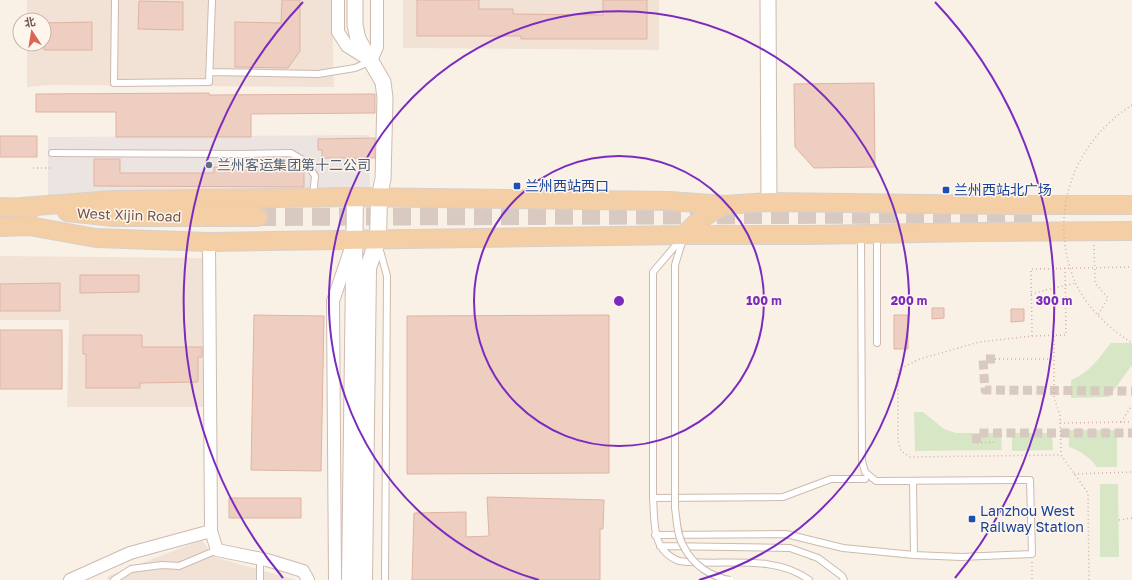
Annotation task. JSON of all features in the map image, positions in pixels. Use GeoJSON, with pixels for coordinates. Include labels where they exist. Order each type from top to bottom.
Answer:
{"type":"FeatureCollection","features":[{"type":"Feature","properties":{"kind":"main road"},"geometry":{"type":"LineString","coordinates":[[21,207],[114,200],[313,197],[669,201],[725,205],[769,202],[1132,205]]}},
{"type":"Feature","properties":{"kind":"main road"},"geometry":{"type":"LineString","coordinates":[[350,580],[355,197]]}},
{"type":"Feature","properties":{"kind":"main road"},"geometry":{"type":"LineString","coordinates":[[364,580],[368,268],[378,239],[379,197]]}},
{"type":"Feature","properties":{"kind":"main road"},"geometry":{"type":"LineString","coordinates":[[684,235],[699,220],[725,205]]}},
{"type":"Feature","properties":{"kind":"main road","name":"West Xijin Road"},"geometry":{"type":"LineString","coordinates":[[0,207],[21,207],[114,217],[258,221],[114,228],[29,226],[0,227]]}},
{"type":"Feature","properties":{"kind":"main road","name":"West Xijin Road"},"geometry":{"type":"LineString","coordinates":[[29,226],[96,238],[210,242],[684,235],[1132,231]]}},
{"type":"Feature","properties":{"kind":"street"},"geometry":{"type":"LineString","coordinates":[[338,0],[338,32],[347,46],[371,61]]}},
{"type":"Feature","properties":{"kind":"street"},"geometry":{"type":"LineString","coordinates":[[355,0],[355,25],[358,39],[383,82],[385,98],[383,179],[379,197]]}},
{"type":"Feature","properties":{"kind":"street"},"geometry":{"type":"LineString","coordinates":[[371,61],[377,47],[378,0]]}},
{"type":"Feature","properties":{"kind":"street"},"geometry":{"type":"LineString","coordinates":[[768,0],[769,202]]}},
{"type":"Feature","properties":{"kind":"street"},"geometry":{"type":"LineString","coordinates":[[335,580],[333,300],[354,239]]}},
{"type":"Feature","properties":{"kind":"street"},"geometry":{"type":"LineString","coordinates":[[210,242],[210,531],[217,550],[260,559],[303,571],[308,580]]}},
{"type":"Feature","properties":{"kind":"street"},"geometry":{"type":"LineString","coordinates":[[70,580],[130,552],[210,531]]}},
{"type":"Feature","properties":{"kind":"lane"},"geometry":{"type":"LineString","coordinates":[[116,0],[114,83],[209,82],[212,0]]}},
{"type":"Feature","properties":{"kind":"lane"},"geometry":{"type":"LineString","coordinates":[[209,72],[318,74],[355,68],[371,61]]}},
{"type":"Feature","properties":{"kind":"lane"},"geometry":{"type":"LineString","coordinates":[[52,153],[291,153],[306,162],[315,176],[313,197]]}},
{"type":"Feature","properties":{"kind":"lane"},"geometry":{"type":"LineString","coordinates":[[869,234],[877,343]]}},
{"type":"Feature","properties":{"kind":"lane"},"geometry":{"type":"LineString","coordinates":[[656,535],[786,534],[843,548],[914,555],[961,557],[1032,554],[1030,480],[876,481],[864,472],[862,461],[869,234]]}},
{"type":"Feature","properties":{"kind":"lane"},"geometry":{"type":"LineString","coordinates":[[684,235],[676,265],[675,508],[683,547],[692,559],[704,571],[719,578],[730,580]]}},
{"type":"Feature","properties":{"kind":"lane"},"geometry":{"type":"LineString","coordinates":[[684,235],[653,272],[654,498],[656,535],[660,546],[668,556],[679,561],[772,564],[801,574],[809,580]]}},
{"type":"Feature","properties":{"kind":"lane"},"geometry":{"type":"LineString","coordinates":[[378,239],[387,276],[385,580]]}},
{"type":"Feature","properties":{"kind":"lane"},"geometry":{"type":"LineString","coordinates":[[654,498],[784,496],[831,479],[865,479]]}},
{"type":"Feature","properties":{"kind":"lane"},"geometry":{"type":"LineString","coordinates":[[912,481],[914,555]]}},
{"type":"Feature","properties":{"kind":"lane"},"geometry":{"type":"LineString","coordinates":[[660,546],[790,548],[818,558],[842,576],[844,580]]}},
{"type":"Feature","properties":{"kind":"lane"},"geometry":{"type":"LineString","coordinates":[[114,580],[131,570],[162,565],[180,566],[217,550]]}},
{"type":"Feature","properties":{"kind":"lane"},"geometry":{"type":"LineString","coordinates":[[260,559],[260,580]]}},
{"type":"Feature","properties":{"kind":"path"},"geometry":{"type":"LineString","coordinates":[[1132,106],[1111,121],[1091,142],[1076,167],[1071,180],[1065,208],[1064,237],[1070,266],[1076,284],[1098,316],[1132,343]]}},
{"type":"Feature","properties":{"kind":"path"},"geometry":{"type":"LineString","coordinates":[[33,168],[53,168]]}},
{"type":"Feature","properties":{"kind":"path"},"geometry":{"type":"LineString","coordinates":[[1094,232],[1095,283],[1108,298],[1098,316]]}},
{"type":"Feature","properties":{"kind":"path"},"geometry":{"type":"LineString","coordinates":[[1032,336],[1031,269],[1132,267]]}},
{"type":"Feature","properties":{"kind":"path"},"geometry":{"type":"LineString","coordinates":[[898,398],[898,370],[917,360],[979,342],[1032,336],[1066,335],[1065,268]]}},
{"type":"Feature","properties":{"kind":"path"},"geometry":{"type":"LineString","coordinates":[[1031,294],[1076,284]]}},
{"type":"Feature","properties":{"kind":"path"},"geometry":{"type":"LineString","coordinates":[[1054,335],[1054,398],[1060,415],[1061,455]]}},
{"type":"Feature","properties":{"kind":"path"},"geometry":{"type":"LineString","coordinates":[[994,359],[1054,358]]}},
{"type":"Feature","properties":{"kind":"path"},"geometry":{"type":"LineString","coordinates":[[1121,422],[1132,405]]}},
{"type":"Feature","properties":{"kind":"path"},"geometry":{"type":"LineString","coordinates":[[1060,423],[1132,422]]}},
{"type":"Feature","properties":{"kind":"path"},"geometry":{"type":"LineString","coordinates":[[977,443],[997,442]]}},
{"type":"Feature","properties":{"kind":"path"},"geometry":{"type":"LineString","coordinates":[[1074,474],[1132,472]]}},
{"type":"Feature","properties":{"kind":"path"},"geometry":{"type":"LineString","coordinates":[[1119,520],[1132,518]]}},
{"type":"Feature","properties":{"kind":"path"},"geometry":{"type":"LineString","coordinates":[[1032,554],[1032,580]]}},
{"type":"Feature","properties":{"kind":"shaded area"},"geometry":{"type":"Polygon","coordinates":[[[27,0],[332,0],[334,87],[49,85],[27,87],[27,52],[52,52],[52,12],[27,12],[27,0]]]}},
{"type":"Feature","properties":{"kind":"shaded area"},"geometry":{"type":"Polygon","coordinates":[[[403,0],[659,0],[659,50],[403,48],[403,0]]]}},
{"type":"Feature","properties":{"kind":"shaded area","name":"兰州客运集团第十二公司"},"geometry":{"type":"Polygon","coordinates":[[[369,135],[370,194],[48,196],[48,137],[369,135]]]}},
{"type":"Feature","properties":{"kind":"shaded area"},"geometry":{"type":"Polygon","coordinates":[[[0,256],[204,258],[203,407],[67,407],[69,320],[0,320],[0,256]]]}},
{"type":"Feature","properties":{"kind":"shaded area"},"geometry":{"type":"Polygon","coordinates":[[[202,540],[214,557],[296,580],[107,580],[108,576],[202,540]]]}},
{"type":"Feature","properties":{"kind":"green space"},"geometry":{"type":"Polygon","coordinates":[[[1111,343],[1132,343],[1132,365],[1109,397],[1071,398],[1071,380],[1088,369],[1111,343]]]}},
{"type":"Feature","properties":{"kind":"green space"},"geometry":{"type":"Polygon","coordinates":[[[914,412],[923,412],[944,429],[956,433],[1001,433],[1002,450],[915,451],[914,412]]]}},
{"type":"Feature","properties":{"kind":"green space"},"geometry":{"type":"Polygon","coordinates":[[[1069,430],[1117,430],[1117,467],[1097,467],[1084,454],[1069,447],[1069,430]]]}},
{"type":"Feature","properties":{"kind":"green space"},"geometry":{"type":"Polygon","coordinates":[[[1012,433],[1052,433],[1053,450],[1012,451],[1012,433]]]}},
{"type":"Feature","properties":{"kind":"green space"},"geometry":{"type":"Polygon","coordinates":[[[1100,484],[1118,484],[1119,557],[1100,557],[1100,484]]]}},
{"type":"Feature","properties":{"kind":"building"},"geometry":{"type":"Polygon","coordinates":[[[282,0],[300,0],[300,51],[288,68],[235,67],[235,22],[281,23],[282,0]]]}},
{"type":"Feature","properties":{"kind":"building"},"geometry":{"type":"Polygon","coordinates":[[[417,0],[479,0],[479,9],[513,9],[513,14],[603,15],[603,0],[647,0],[647,39],[521,39],[521,36],[417,36],[417,0]]]}},
{"type":"Feature","properties":{"kind":"building"},"geometry":{"type":"Polygon","coordinates":[[[139,1],[183,2],[183,30],[138,29],[139,1]]]}},
{"type":"Feature","properties":{"kind":"building"},"geometry":{"type":"Polygon","coordinates":[[[92,22],[92,50],[52,50],[52,23],[92,22]]]}},
{"type":"Feature","properties":{"kind":"building"},"geometry":{"type":"Polygon","coordinates":[[[874,83],[875,167],[814,168],[795,147],[794,84],[874,83]]]}},
{"type":"Feature","properties":{"kind":"building"},"geometry":{"type":"Polygon","coordinates":[[[209,93],[209,95],[375,94],[375,113],[251,114],[251,137],[116,137],[116,112],[36,112],[36,94],[209,93]]]}},
{"type":"Feature","properties":{"kind":"building"},"geometry":{"type":"Polygon","coordinates":[[[0,136],[37,136],[37,157],[0,157],[0,136]]]}},
{"type":"Feature","properties":{"kind":"building"},"geometry":{"type":"Polygon","coordinates":[[[375,138],[375,158],[322,158],[322,150],[318,150],[318,139],[375,138]]]}},
{"type":"Feature","properties":{"kind":"building"},"geometry":{"type":"Polygon","coordinates":[[[94,159],[120,159],[120,173],[214,173],[214,167],[304,168],[304,187],[94,186],[94,159]]]}},
{"type":"Feature","properties":{"kind":"building"},"geometry":{"type":"Polygon","coordinates":[[[80,275],[139,275],[139,292],[80,293],[80,275]]]}},
{"type":"Feature","properties":{"kind":"building"},"geometry":{"type":"Polygon","coordinates":[[[60,283],[60,311],[0,311],[0,284],[60,283]]]}},
{"type":"Feature","properties":{"kind":"building"},"geometry":{"type":"Polygon","coordinates":[[[932,308],[944,308],[944,318],[932,319],[932,308]]]}},
{"type":"Feature","properties":{"kind":"building"},"geometry":{"type":"Polygon","coordinates":[[[1011,309],[1024,309],[1024,321],[1011,322],[1011,309]]]}},
{"type":"Feature","properties":{"kind":"building"},"geometry":{"type":"Polygon","coordinates":[[[254,315],[324,316],[321,471],[251,470],[254,315]]]}},
{"type":"Feature","properties":{"kind":"building"},"geometry":{"type":"Polygon","coordinates":[[[609,315],[609,473],[407,474],[407,316],[609,315]]]}},
{"type":"Feature","properties":{"kind":"building"},"geometry":{"type":"Polygon","coordinates":[[[894,315],[908,315],[908,349],[894,349],[894,315]]]}},
{"type":"Feature","properties":{"kind":"building"},"geometry":{"type":"Polygon","coordinates":[[[0,330],[62,330],[62,389],[0,389],[0,330]]]}},
{"type":"Feature","properties":{"kind":"building"},"geometry":{"type":"Polygon","coordinates":[[[83,335],[142,335],[142,347],[202,347],[202,357],[198,357],[198,382],[140,383],[140,388],[86,388],[86,354],[83,354],[83,335]]]}},
{"type":"Feature","properties":{"kind":"building"},"geometry":{"type":"Polygon","coordinates":[[[487,497],[604,500],[603,529],[600,529],[600,580],[412,580],[414,513],[466,512],[466,537],[489,536],[487,497]]]}},
{"type":"Feature","properties":{"kind":"building"},"geometry":{"type":"Polygon","coordinates":[[[229,498],[301,498],[301,518],[229,518],[229,498]]]}},
{"type":"Feature","properties":{"kind":"tunnel"},"geometry":{"type":"LineString","coordinates":[[258,217],[1033,214]]}},
{"type":"Feature","properties":{"kind":"tunnel"},"geometry":{"type":"LineString","coordinates":[[995,359],[983,359],[985,390],[1132,391]]}},
{"type":"Feature","properties":{"kind":"tunnel"},"geometry":{"type":"LineString","coordinates":[[977,443],[976,433],[1132,433]]}},
{"type":"Feature","properties":{"kind":"place","name":"兰州客运集团第十二公司"},"geometry":{"type":"Point","coordinates":[209,165]}},
{"type":"Feature","properties":{"kind":"place","name":"兰州西站西口"},"geometry":{"type":"Point","coordinates":[517,186]}},
{"type":"Feature","properties":{"kind":"place","name":"兰州西站北广场"},"geometry":{"type":"Point","coordinates":[946,190]}},
{"type":"Feature","properties":{"kind":"place","name":"Lanzhou West Railway Station"},"geometry":{"type":"Point","coordinates":[972,519]}}]}
